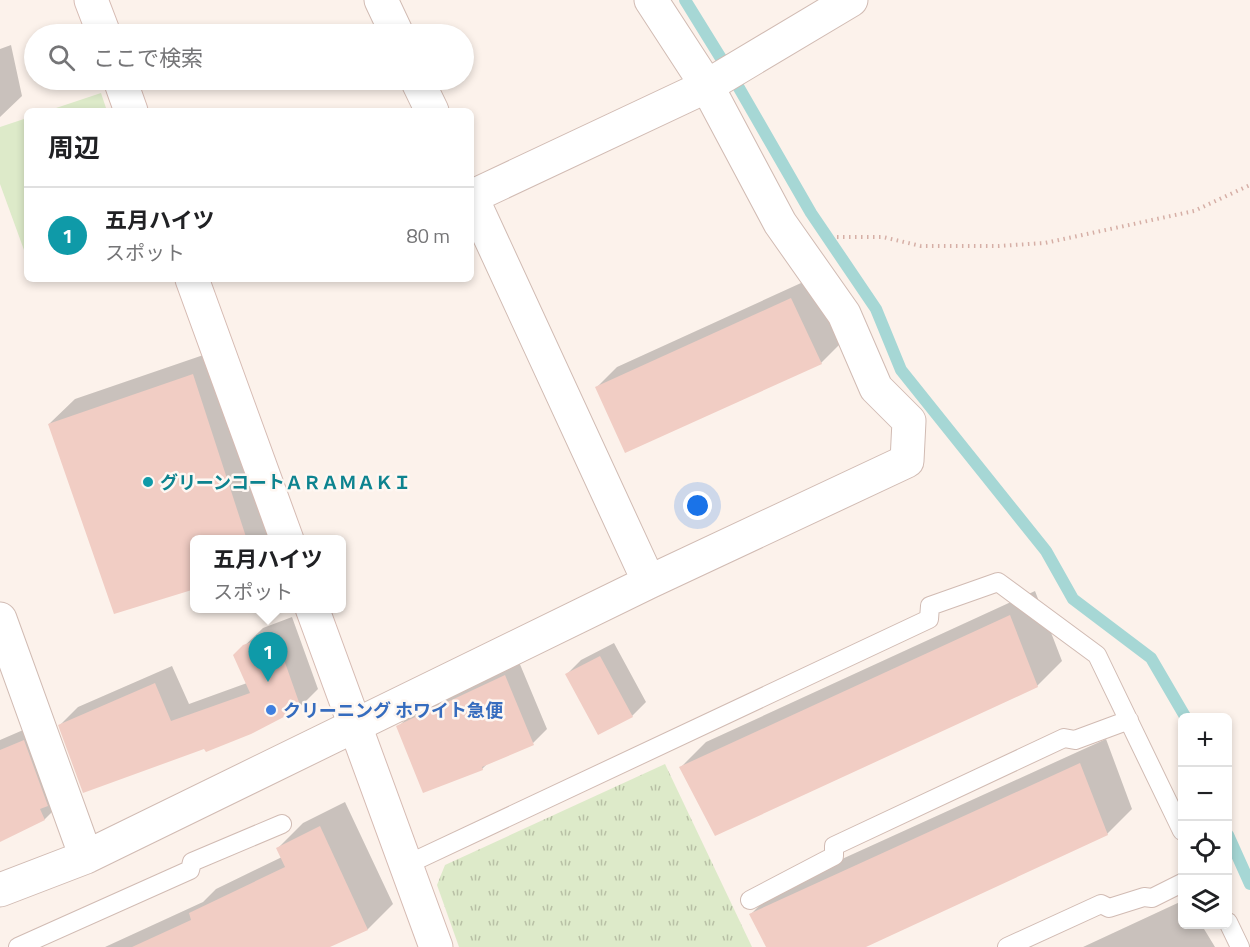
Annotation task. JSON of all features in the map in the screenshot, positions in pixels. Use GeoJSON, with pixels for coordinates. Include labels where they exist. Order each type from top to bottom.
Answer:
{"type":"FeatureCollection","features":[{"type":"Feature","properties":{"kind":"street"},"geometry":{"type":"LineString","coordinates":[[91,0],[100,24]]}},
{"type":"Feature","properties":{"kind":"street"},"geometry":{"type":"LineString","coordinates":[[381,0],[392,24]]}},
{"type":"Feature","properties":{"kind":"street"},"geometry":{"type":"LineString","coordinates":[[0,890],[86,856],[649,582],[907,461],[909,421],[876,388],[843,314],[780,223],[707,86],[651,0]]}},
{"type":"Feature","properties":{"kind":"street"},"geometry":{"type":"LineString","coordinates":[[474,195],[707,86],[851,0]]}},
{"type":"Feature","properties":{"kind":"street"},"geometry":{"type":"LineString","coordinates":[[124,90],[130,108]]}},
{"type":"Feature","properties":{"kind":"street"},"geometry":{"type":"LineString","coordinates":[[422,90],[431,108]]}},
{"type":"Feature","properties":{"kind":"street"},"geometry":{"type":"LineString","coordinates":[[474,203],[649,582]]}},
{"type":"Feature","properties":{"kind":"street"},"geometry":{"type":"LineString","coordinates":[[193,282],[285,535]]}},
{"type":"Feature","properties":{"kind":"street"},"geometry":{"type":"LineString","coordinates":[[313,613],[436,947]]}},
{"type":"Feature","properties":{"kind":"street"},"geometry":{"type":"LineString","coordinates":[[0,618],[86,856]]}},
{"type":"Feature","properties":{"kind":"lane"},"geometry":{"type":"LineString","coordinates":[[406,865],[930,619],[930,606],[999,582],[1097,655],[1178,823]]}},
{"type":"Feature","properties":{"kind":"lane"},"geometry":{"type":"LineString","coordinates":[[750,900],[834,856],[834,846],[855,836],[1064,738],[1075,740],[1129,720]]}},
{"type":"Feature","properties":{"kind":"lane"},"geometry":{"type":"LineString","coordinates":[[18,947],[190,870],[192,862],[282,824]]}},
{"type":"Feature","properties":{"kind":"lane"},"geometry":{"type":"LineString","coordinates":[[1007,947],[1101,904],[1109,908],[1144,897],[1152,898],[1178,885]]}},
{"type":"Feature","properties":{"kind":"lane"},"geometry":{"type":"LineString","coordinates":[[1231,929],[1240,947]]}},
{"type":"Feature","properties":{"kind":"path"},"geometry":{"type":"LineString","coordinates":[[803,256],[833,237],[883,237],[921,246],[998,246],[1045,243],[1194,211],[1250,185]]}},
{"type":"Feature","properties":{"kind":"green space"},"geometry":{"type":"Polygon","coordinates":[[[101,93],[106,108],[56,108],[101,93]]]}},
{"type":"Feature","properties":{"kind":"green space"},"geometry":{"type":"Polygon","coordinates":[[[24,119],[24,250],[0,184],[0,127],[24,119]]]}},
{"type":"Feature","properties":{"kind":"green space"},"geometry":{"type":"Polygon","coordinates":[[[665,764],[752,947],[459,947],[437,885],[445,865],[665,764]]]}},
{"type":"Feature","properties":{"kind":"building"},"geometry":{"type":"Polygon","coordinates":[[[791,298],[822,364],[625,453],[595,387],[791,298]]]}},
{"type":"Feature","properties":{"kind":"building","name":"グリーンコートＡＲＡＭＡＫＩ"},"geometry":{"type":"Polygon","coordinates":[[[193,374],[245,535],[190,535],[190,591],[114,614],[48,424],[193,374]]]}},
{"type":"Feature","properties":{"kind":"building"},"geometry":{"type":"Polygon","coordinates":[[[1010,615],[1038,687],[715,836],[679,767],[1010,615]]]}},
{"type":"Feature","properties":{"kind":"building"},"geometry":{"type":"Polygon","coordinates":[[[275,634],[301,708],[251,734],[206,752],[204,749],[83,793],[58,725],[155,683],[171,721],[250,693],[233,655],[243,645],[275,634]]]}},
{"type":"Feature","properties":{"kind":"building"},"geometry":{"type":"Polygon","coordinates":[[[600,656],[633,717],[598,735],[565,674],[600,656]]]}},
{"type":"Feature","properties":{"kind":"building"},"geometry":{"type":"Polygon","coordinates":[[[505,675],[534,745],[482,767],[483,770],[423,793],[396,726],[505,675]]]}},
{"type":"Feature","properties":{"kind":"building"},"geometry":{"type":"Polygon","coordinates":[[[24,740],[48,806],[40,809],[45,820],[0,842],[0,750],[24,740]]]}},
{"type":"Feature","properties":{"kind":"building"},"geometry":{"type":"Polygon","coordinates":[[[1080,763],[1108,835],[866,947],[766,947],[749,914],[1080,763]]]}},
{"type":"Feature","properties":{"kind":"building"},"geometry":{"type":"Polygon","coordinates":[[[320,826],[368,930],[330,947],[132,947],[191,920],[189,913],[285,867],[276,848],[320,826]]]}},
{"type":"Feature","properties":{"kind":"waterway"},"geometry":{"type":"LineString","coordinates":[[685,0],[811,213],[876,309],[901,370],[1046,551],[1073,599],[1151,658],[1183,713]]}},
{"type":"Feature","properties":{"kind":"waterway"},"geometry":{"type":"LineString","coordinates":[[1232,844],[1250,884]]}},
{"type":"Feature","properties":{"kind":"place","name":"グリーンコートＡＲＡＭＡＫＩ"},"geometry":{"type":"Point","coordinates":[148,482]}},
{"type":"Feature","properties":{"kind":"place","name":"五月ハイツ"},"geometry":{"type":"Point","coordinates":[268,682]}},
{"type":"Feature","properties":{"kind":"place","name":"クリーニング ホワイト急便"},"geometry":{"type":"Point","coordinates":[271,710]}}]}
